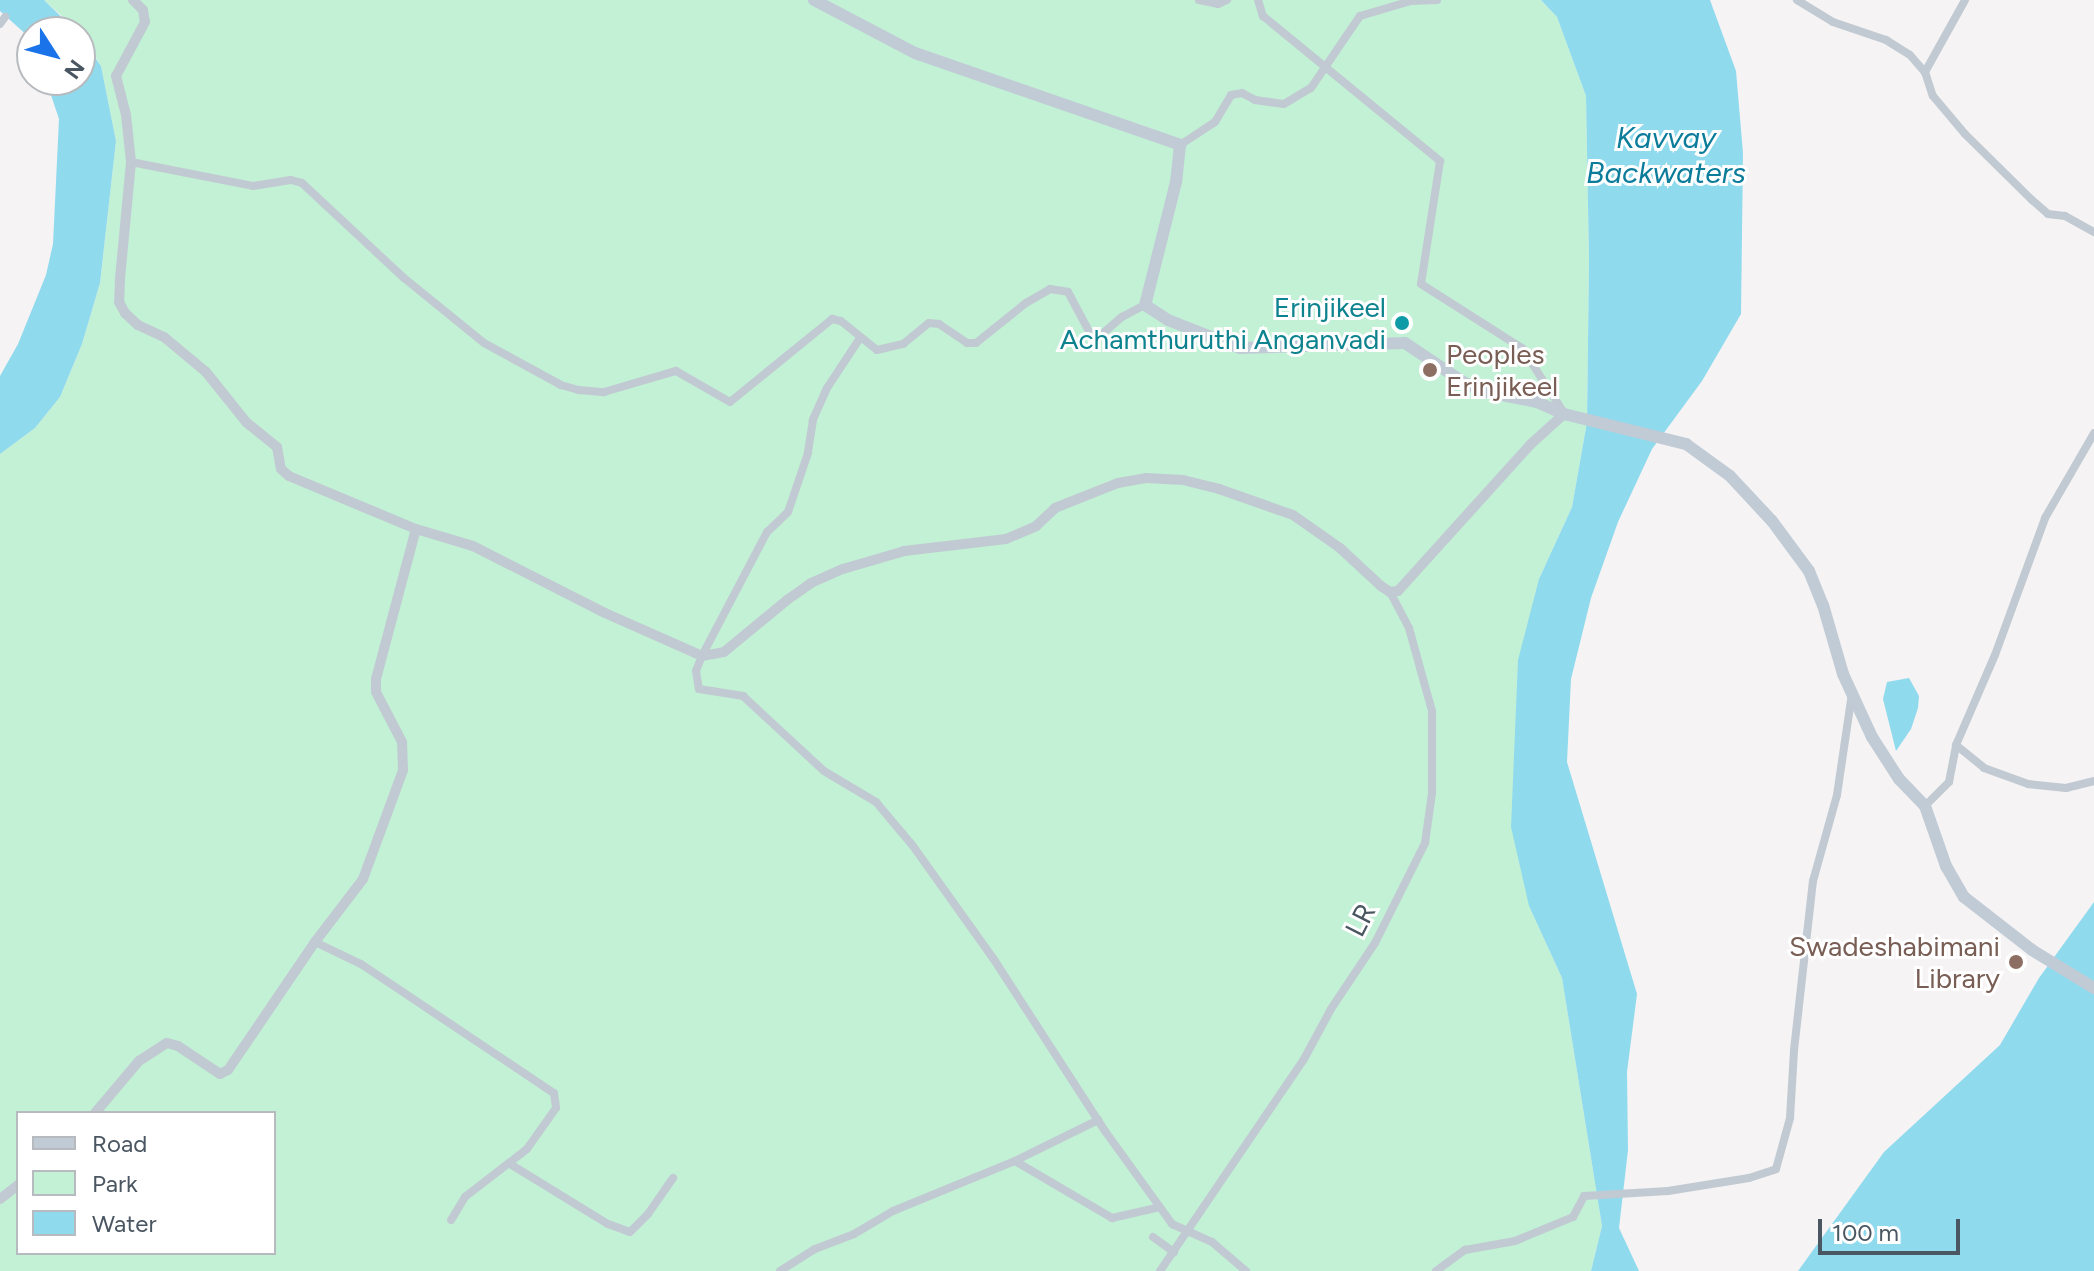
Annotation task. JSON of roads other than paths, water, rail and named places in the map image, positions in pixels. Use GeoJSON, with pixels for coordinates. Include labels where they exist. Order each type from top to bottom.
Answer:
{"type":"FeatureCollection","features":[{"type":"Feature","properties":{"kind":"main road"},"geometry":{"type":"LineString","coordinates":[[814,0],[915,53],[1180,145],[1176,182],[1145,305],[1168,320],[1240,348],[1405,343],[1463,382],[1487,392],[1537,402],[1564,414],[1686,444],[1730,476],[1797,552],[1823,605],[1852,692],[1872,737],[1899,779],[1925,806],[1946,866],[1964,897],[2032,950],[2094,988]]}},
{"type":"Feature","properties":{"kind":"street"},"geometry":{"type":"LineString","coordinates":[[133,0],[143,10],[145,22],[116,76],[126,115],[131,162],[119,302],[125,313],[138,325],[164,337],[206,372],[246,422],[277,447],[281,469],[289,476],[416,529],[473,546],[605,613],[702,656],[724,652],[811,583],[843,569],[904,551],[1006,539],[1036,526],[1055,508],[1118,483],[1146,478],[1183,480],[1219,489],[1293,515],[1340,548],[1390,592],[1398,591],[1531,444],[1564,414],[1522,348],[1421,284],[1440,161],[1263,16],[1258,0]]}},
{"type":"Feature","properties":{"kind":"street"},"geometry":{"type":"LineString","coordinates":[[1199,0],[1218,4],[1227,0]]}},
{"type":"Feature","properties":{"kind":"street"},"geometry":{"type":"LineString","coordinates":[[1180,145],[1215,122],[1231,95],[1242,93],[1255,100],[1284,104],[1311,88],[1360,16],[1411,1],[1437,0]]}},
{"type":"Feature","properties":{"kind":"street"},"geometry":{"type":"LineString","coordinates":[[1797,0],[1833,22],[1886,40],[1910,55],[1925,72],[1933,96],[1965,134],[2032,200],[2048,214],[2065,216],[2094,232]]}},
{"type":"Feature","properties":{"kind":"street"},"geometry":{"type":"LineString","coordinates":[[1925,72],[1965,0]]}},
{"type":"Feature","properties":{"kind":"street"},"geometry":{"type":"LineString","coordinates":[[131,162],[253,186],[291,180],[302,183],[404,278],[484,343],[570,388],[604,392],[676,371],[730,402],[832,319],[841,321],[877,350],[888,350],[903,344],[929,323],[939,324],[967,343],[976,343],[1026,303],[1050,289],[1068,292],[1091,335],[1101,335],[1122,317],[1145,305]]}},
{"type":"Feature","properties":{"kind":"street"},"geometry":{"type":"LineString","coordinates":[[860,338],[827,388],[813,420],[808,453],[788,512],[767,532],[702,656],[696,671],[699,689],[743,696],[824,771],[876,802],[913,846],[993,958],[1098,1120],[1172,1224],[1212,1242],[1246,1271]]}},
{"type":"Feature","properties":{"kind":"street"},"geometry":{"type":"LineString","coordinates":[[1925,806],[1949,782],[1956,745],[1995,655],[2045,518],[2094,433]]}},
{"type":"Feature","properties":{"kind":"street"},"geometry":{"type":"LineString","coordinates":[[97,1111],[139,1061],[159,1046],[178,1046],[220,1074],[228,1070],[315,942],[363,879],[403,770],[402,742],[376,692],[376,679],[416,529]]}},
{"type":"Feature","properties":{"kind":"street","name":"LR"},"geometry":{"type":"LineString","coordinates":[[1160,1271],[1190,1232],[1256,1125],[1304,1059],[1331,1009],[1375,943],[1425,843],[1432,793],[1432,711],[1409,628],[1390,592]]}},
{"type":"Feature","properties":{"kind":"street"},"geometry":{"type":"LineString","coordinates":[[1436,1271],[1465,1250],[1515,1241],[1573,1217],[1584,1196],[1668,1191],[1749,1178],[1776,1169],[1790,1118],[1794,1050],[1813,881],[1837,795],[1852,692]]}},
{"type":"Feature","properties":{"kind":"street"},"geometry":{"type":"LineString","coordinates":[[1956,745],[1984,768],[2028,784],[2066,788],[2094,781]]}},
{"type":"Feature","properties":{"kind":"street"},"geometry":{"type":"LineString","coordinates":[[315,942],[361,964],[554,1093],[556,1108],[527,1149],[465,1197],[451,1220]]}},
{"type":"Feature","properties":{"kind":"street"},"geometry":{"type":"LineString","coordinates":[[780,1271],[815,1249],[854,1234],[893,1211],[1015,1161],[1098,1120]]}},
{"type":"Feature","properties":{"kind":"street"},"geometry":{"type":"LineString","coordinates":[[1015,1161],[1112,1218],[1160,1207]]}},
{"type":"Feature","properties":{"kind":"street"},"geometry":{"type":"LineString","coordinates":[[510,1164],[608,1224],[630,1232],[648,1214],[673,1178]]}},
{"type":"Feature","properties":{"kind":"street"},"geometry":{"type":"LineString","coordinates":[[0,1199],[16,1187]]}},
{"type":"Feature","properties":{"kind":"street"},"geometry":{"type":"LineString","coordinates":[[1153,1237],[1174,1252]]}},
{"type":"Feature","properties":{"kind":"water"},"geometry":{"type":"Polygon","coordinates":[[[0,0],[44,0],[60,16],[16,16],[16,25],[0,11],[0,0]]]}},
{"type":"Feature","properties":{"kind":"water","name":"Kavvay Backwaters"},"geometry":{"type":"Polygon","coordinates":[[[1541,0],[1710,0],[1736,71],[1743,153],[1741,314],[1702,381],[1652,449],[1618,522],[1591,598],[1571,679],[1567,762],[1637,994],[1627,1072],[1628,1150],[1619,1228],[1639,1271],[1591,1271],[1602,1226],[1562,978],[1529,906],[1511,827],[1518,660],[1539,579],[1572,507],[1587,422],[1589,261],[1586,96],[1557,17],[1541,0]]]}},
{"type":"Feature","properties":{"kind":"water"},"geometry":{"type":"Polygon","coordinates":[[[96,59],[101,66],[116,141],[100,283],[82,344],[60,397],[35,428],[0,454],[0,376],[18,344],[46,275],[53,244],[59,119],[51,96],[96,96],[96,59]]]}},
{"type":"Feature","properties":{"kind":"water"},"geometry":{"type":"Polygon","coordinates":[[[1909,678],[1919,696],[1918,708],[1911,729],[1896,751],[1883,699],[1887,682],[1909,678]]]}},
{"type":"Feature","properties":{"kind":"water"},"geometry":{"type":"Polygon","coordinates":[[[2094,902],[2094,1271],[1798,1271],[1884,1152],[2000,1045],[2039,978],[2094,902]]]}},
{"type":"Feature","properties":{"kind":"place","name":"Erinjikeel Achamthuruthi Anganvadi"},"geometry":{"type":"Point","coordinates":[1402,323]}},
{"type":"Feature","properties":{"kind":"place","name":"Peoples Erinjikeel"},"geometry":{"type":"Point","coordinates":[1430,370]}},
{"type":"Feature","properties":{"kind":"place","name":"Swadeshabimani Library"},"geometry":{"type":"Point","coordinates":[2016,962]}}]}
